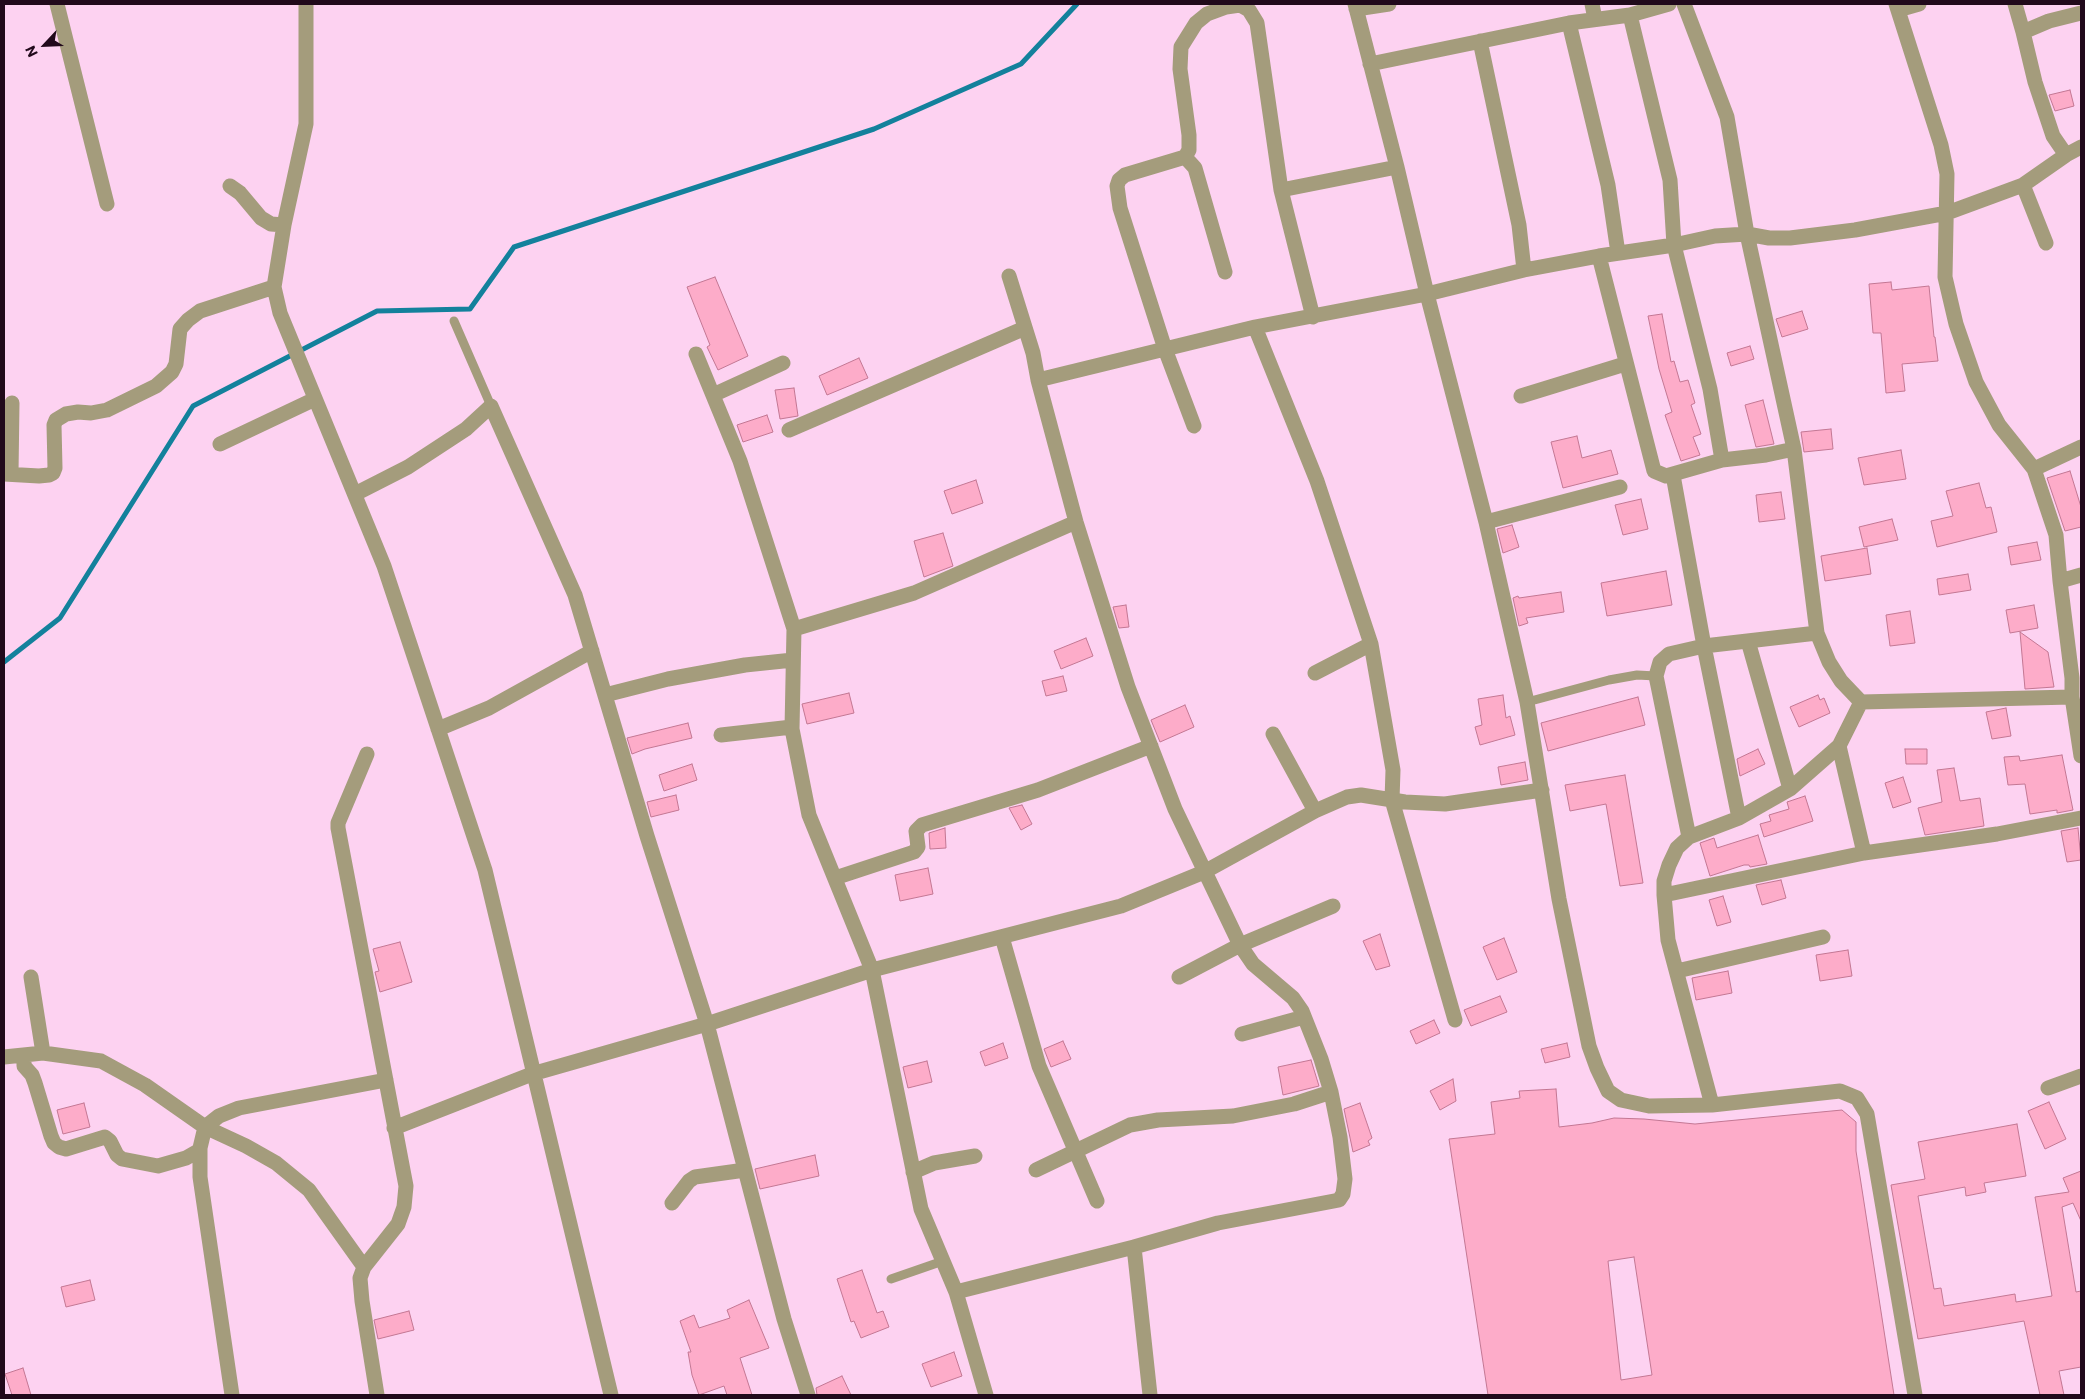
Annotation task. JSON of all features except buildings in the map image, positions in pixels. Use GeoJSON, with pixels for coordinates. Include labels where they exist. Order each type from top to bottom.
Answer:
{"type":"FeatureCollection","features":[{"type":"Feature","properties":{"kind":"street"},"geometry":{"type":"LineString","coordinates":[[57,4],[107,204]]}},
{"type":"Feature","properties":{"kind":"street"},"geometry":{"type":"LineString","coordinates":[[306,4],[306,124],[284,225],[274,287],[280,313],[384,566],[484,870],[611,1395]]}},
{"type":"Feature","properties":{"kind":"street"},"geometry":{"type":"LineString","coordinates":[[1389,4],[1355,6],[1398,167],[1426,294],[1486,522],[1527,702],[1559,899],[1589,1046],[1597,1068],[1608,1091],[1621,1100],[1649,1106],[1712,1105],[1840,1091],[1857,1098],[1867,1114],[1915,1395]]}},
{"type":"Feature","properties":{"kind":"street"},"geometry":{"type":"LineString","coordinates":[[1592,4],[1595,20]]}},
{"type":"Feature","properties":{"kind":"street"},"geometry":{"type":"LineString","coordinates":[[1370,64],[1569,23],[1630,15],[1669,4]]}},
{"type":"Feature","properties":{"kind":"street"},"geometry":{"type":"LineString","coordinates":[[1684,4],[1727,117],[1747,234],[1794,449],[1817,633],[1830,662],[1841,681],[1861,702],[2072,697]]}},
{"type":"Feature","properties":{"kind":"street"},"geometry":{"type":"LineString","coordinates":[[1919,4],[1897,7],[1941,145],[1947,174],[1945,278],[1956,324],[1976,382],[2000,425],[2034,469],[2056,535],[2060,580],[2076,676],[2072,697],[2081,756]]}},
{"type":"Feature","properties":{"kind":"street"},"geometry":{"type":"LineString","coordinates":[[2015,4],[2035,82],[2053,136],[2066,155]]}},
{"type":"Feature","properties":{"kind":"street"},"geometry":{"type":"LineString","coordinates":[[1194,426],[1165,349],[1120,208],[1117,186],[1119,180],[1125,175],[1185,157],[1189,150],[1189,135],[1180,69],[1181,47],[1196,23],[1207,14],[1226,7],[1240,5],[1249,10],[1257,23],[1280,190],[1313,317]]}},
{"type":"Feature","properties":{"kind":"street"},"geometry":{"type":"LineString","coordinates":[[2022,32],[2049,21],[2081,13]]}},
{"type":"Feature","properties":{"kind":"street"},"geometry":{"type":"LineString","coordinates":[[1630,15],[1670,180],[1674,245],[1710,389],[1722,460]]}},
{"type":"Feature","properties":{"kind":"street"},"geometry":{"type":"LineString","coordinates":[[1569,23],[1608,185],[1618,253]]}},
{"type":"Feature","properties":{"kind":"street"},"geometry":{"type":"LineString","coordinates":[[1480,41],[1519,225],[1524,270]]}},
{"type":"Feature","properties":{"kind":"street"},"geometry":{"type":"LineString","coordinates":[[1038,380],[1255,327],[1426,294],[1524,270],[1599,256],[1674,245],[1714,236],[1747,234],[1769,238],[1790,238],[1855,230],[1947,213],[2023,185],[2066,155],[2081,147]]}},
{"type":"Feature","properties":{"kind":"street"},"geometry":{"type":"LineString","coordinates":[[1185,157],[1195,168],[1225,272]]}},
{"type":"Feature","properties":{"kind":"street"},"geometry":{"type":"LineString","coordinates":[[1280,190],[1398,167]]}},
{"type":"Feature","properties":{"kind":"street"},"geometry":{"type":"LineString","coordinates":[[2023,185],[2046,244]]}},
{"type":"Feature","properties":{"kind":"street"},"geometry":{"type":"LineString","coordinates":[[230,186],[240,193],[262,218],[271,224],[284,225]]}},
{"type":"Feature","properties":{"kind":"street"},"geometry":{"type":"LineString","coordinates":[[1599,256],[1625,364],[1654,471],[1659,474],[1673,474],[1722,460],[1766,455],[1794,449]]}},
{"type":"Feature","properties":{"kind":"street"},"geometry":{"type":"LineString","coordinates":[[956,1292],[1134,1247],[1218,1223],[1338,1200],[1343,1194],[1345,1179],[1340,1137],[1331,1092],[1321,1059],[1304,1018],[1293,998],[1253,964],[1240,946],[1175,809],[1128,687],[1076,522],[1038,380],[1033,352],[1009,276]]}},
{"type":"Feature","properties":{"kind":"street"},"geometry":{"type":"LineString","coordinates":[[12,403],[7,474],[50,475],[55,468],[54,425],[56,420],[72,413],[107,410],[156,386],[172,372],[176,364],[180,329],[188,320],[200,311],[274,287]]}},
{"type":"Feature","properties":{"kind":"street"},"geometry":{"type":"LineString","coordinates":[[1255,327],[1317,481],[1371,644],[1393,770],[1392,800],[1455,1020]]}},
{"type":"Feature","properties":{"kind":"street"},"geometry":{"type":"LineString","coordinates":[[789,430],[1025,328]]}},
{"type":"Feature","properties":{"kind":"street"},"geometry":{"type":"LineString","coordinates":[[696,354],[740,461],[794,629],[792,727],[809,815],[872,970],[921,1209],[956,1292],[986,1395]]}},
{"type":"Feature","properties":{"kind":"street"},"geometry":{"type":"LineString","coordinates":[[713,395],[783,362]]}},
{"type":"Feature","properties":{"kind":"street"},"geometry":{"type":"LineString","coordinates":[[1521,396],[1625,364]]}},
{"type":"Feature","properties":{"kind":"street"},"geometry":{"type":"LineString","coordinates":[[220,444],[315,399]]}},
{"type":"Feature","properties":{"kind":"street"},"geometry":{"type":"LineString","coordinates":[[355,494],[408,467],[466,429],[490,406],[575,595],[647,836],[707,1024],[784,1318],[808,1395]]}},
{"type":"Feature","properties":{"kind":"street"},"geometry":{"type":"LineString","coordinates":[[2034,469],[2081,447]]}},
{"type":"Feature","properties":{"kind":"street"},"geometry":{"type":"LineString","coordinates":[[1673,474],[1704,646],[1739,818]]}},
{"type":"Feature","properties":{"kind":"street"},"geometry":{"type":"LineString","coordinates":[[1486,522],[1620,487]]}},
{"type":"Feature","properties":{"kind":"street"},"geometry":{"type":"LineString","coordinates":[[794,629],[914,593],[1076,522]]}},
{"type":"Feature","properties":{"kind":"street"},"geometry":{"type":"LineString","coordinates":[[2060,580],[2081,575]]}},
{"type":"Feature","properties":{"kind":"street"},"geometry":{"type":"LineString","coordinates":[[1689,837],[1656,676],[1660,662],[1669,654],[1704,646],[1817,633]]}},
{"type":"Feature","properties":{"kind":"street"},"geometry":{"type":"LineString","coordinates":[[1748,641],[1790,789]]}},
{"type":"Feature","properties":{"kind":"street"},"geometry":{"type":"LineString","coordinates":[[1316,673],[1371,644]]}},
{"type":"Feature","properties":{"kind":"street"},"geometry":{"type":"LineString","coordinates":[[438,729],[489,708],[592,651]]}},
{"type":"Feature","properties":{"kind":"street"},"geometry":{"type":"LineString","coordinates":[[605,695],[678,677],[745,665],[793,660]]}},
{"type":"Feature","properties":{"kind":"street"},"geometry":{"type":"LineString","coordinates":[[1712,1105],[1678,971],[1668,940],[1664,881],[1669,865],[1677,848],[1689,837],[1739,818],[1790,789],[1839,746],[1861,702]]}},
{"type":"Feature","properties":{"kind":"street"},"geometry":{"type":"LineString","coordinates":[[720,735],[792,727]]}},
{"type":"Feature","properties":{"kind":"street"},"geometry":{"type":"LineString","coordinates":[[1273,734],[1315,812]]}},
{"type":"Feature","properties":{"kind":"street"},"geometry":{"type":"LineString","coordinates":[[835,878],[914,852],[918,847],[916,831],[922,825],[1038,790],[1151,746]]}},
{"type":"Feature","properties":{"kind":"street"},"geometry":{"type":"LineString","coordinates":[[1839,746],[1864,853]]}},
{"type":"Feature","properties":{"kind":"street"},"geometry":{"type":"LineString","coordinates":[[367,754],[338,823],[338,828],[406,1186],[404,1207],[398,1224],[364,1267],[360,1278],[377,1395]]}},
{"type":"Feature","properties":{"kind":"street"},"geometry":{"type":"LineString","coordinates":[[394,1128],[532,1074],[707,1024],[872,970],[1121,906],[1204,872],[1315,812],[1347,798],[1361,795],[1392,800],[1445,804],[1542,790]]}},
{"type":"Feature","properties":{"kind":"street"},"geometry":{"type":"LineString","coordinates":[[1664,895],[1864,853],[1998,834],[2081,818]]}},
{"type":"Feature","properties":{"kind":"street"},"geometry":{"type":"LineString","coordinates":[[1179,976],[1240,946],[1332,906]]}},
{"type":"Feature","properties":{"kind":"street"},"geometry":{"type":"LineString","coordinates":[[1002,937],[1039,1066],[1098,1201]]}},
{"type":"Feature","properties":{"kind":"street"},"geometry":{"type":"LineString","coordinates":[[1678,971],[1823,938]]}},
{"type":"Feature","properties":{"kind":"street"},"geometry":{"type":"LineString","coordinates":[[31,977],[43,1053]]}},
{"type":"Feature","properties":{"kind":"street"},"geometry":{"type":"LineString","coordinates":[[1242,1034],[1304,1018]]}},
{"type":"Feature","properties":{"kind":"street"},"geometry":{"type":"LineString","coordinates":[[4,1057],[43,1053],[101,1061],[145,1085],[205,1127],[246,1146],[276,1163],[309,1190],[364,1267]]}},
{"type":"Feature","properties":{"kind":"street"},"geometry":{"type":"LineString","coordinates":[[24,1056],[24,1066],[32,1075],[51,1136],[54,1143],[59,1147],[66,1149],[105,1137],[110,1141],[117,1155],[122,1158],[158,1166],[186,1158],[200,1150]]}},
{"type":"Feature","properties":{"kind":"street"},"geometry":{"type":"LineString","coordinates":[[2048,1088],[2081,1076]]}},
{"type":"Feature","properties":{"kind":"street"},"geometry":{"type":"LineString","coordinates":[[232,1395],[200,1177],[200,1150],[205,1127],[219,1116],[239,1108],[386,1080]]}},
{"type":"Feature","properties":{"kind":"street"},"geometry":{"type":"LineString","coordinates":[[1036,1170],[1130,1126],[1158,1120],[1233,1116],[1294,1104],[1331,1092]]}},
{"type":"Feature","properties":{"kind":"street"},"geometry":{"type":"LineString","coordinates":[[913,1172],[934,1163],[975,1156]]}},
{"type":"Feature","properties":{"kind":"street"},"geometry":{"type":"LineString","coordinates":[[672,1203],[689,1181],[695,1177],[746,1170]]}},
{"type":"Feature","properties":{"kind":"street"},"geometry":{"type":"LineString","coordinates":[[1134,1247],[1150,1395]]}},
{"type":"Feature","properties":{"kind":"lane"},"geometry":{"type":"LineString","coordinates":[[454,320],[490,406]]}},
{"type":"Feature","properties":{"kind":"lane"},"geometry":{"type":"LineString","coordinates":[[1527,702],[1609,680],[1637,675],[1656,676]]}},
{"type":"Feature","properties":{"kind":"lane"},"geometry":{"type":"LineString","coordinates":[[891,1279],[943,1261]]}},
{"type":"Feature","properties":{"kind":"waterway"},"geometry":{"type":"LineString","coordinates":[[4,662],[60,618],[193,406],[377,311],[470,309],[514,247],[874,129],[1021,64],[1077,4]]}}]}
